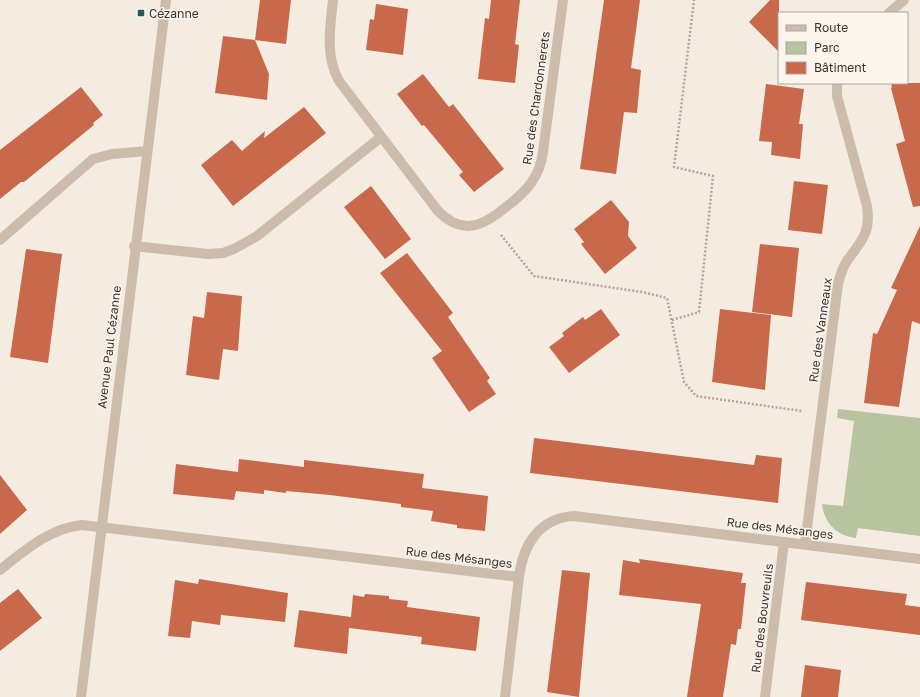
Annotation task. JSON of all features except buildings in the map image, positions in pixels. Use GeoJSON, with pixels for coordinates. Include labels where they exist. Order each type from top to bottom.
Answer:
{"type":"FeatureCollection","features":[{"type":"Feature","properties":{"kind":"street","name":"Avenue Paul Cézanne"},"geometry":{"type":"LineString","coordinates":[[81,697],[134,246],[166,0]]}},
{"type":"Feature","properties":{"kind":"street","name":"Rue des Chardonnerets"},"geometry":{"type":"LineString","coordinates":[[334,0],[328,39],[329,54],[333,68],[342,88],[444,216],[453,222],[466,226],[476,226],[489,220],[526,191],[534,180],[540,166],[563,0]]}},
{"type":"Feature","properties":{"kind":"street"},"geometry":{"type":"LineString","coordinates":[[890,12],[904,0]]}},
{"type":"Feature","properties":{"kind":"street","name":"Rue des Vanneaux"},"geometry":{"type":"LineString","coordinates":[[805,544],[839,279],[847,261],[866,235],[868,222],[867,206],[837,96],[837,84]]}},
{"type":"Feature","properties":{"kind":"street"},"geometry":{"type":"LineString","coordinates":[[134,246],[211,254],[234,249],[257,236],[380,137]]}},
{"type":"Feature","properties":{"kind":"street"},"geometry":{"type":"LineString","coordinates":[[0,240],[93,159],[112,154],[147,152]]}},
{"type":"Feature","properties":{"kind":"street","name":"Rue des Mésanges"},"geometry":{"type":"LineString","coordinates":[[0,570],[40,540],[64,528],[82,524],[519,577],[523,557],[532,537],[546,524],[567,516],[581,516],[920,559]]}},
{"type":"Feature","properties":{"kind":"street","name":"Rue des Bouvreuils"},"geometry":{"type":"LineString","coordinates":[[765,697],[784,542]]}},
{"type":"Feature","properties":{"kind":"street"},"geometry":{"type":"LineString","coordinates":[[505,697],[519,577]]}},
{"type":"Feature","properties":{"kind":"path"},"geometry":{"type":"LineString","coordinates":[[672,320],[699,312],[713,176],[674,167],[694,0]]}},
{"type":"Feature","properties":{"kind":"path"},"geometry":{"type":"LineString","coordinates":[[489,220],[534,276],[663,296],[667,298],[684,382],[696,396],[821,414]]}},
{"type":"Feature","properties":{"kind":"green space"},"geometry":{"type":"Polygon","coordinates":[[[838,409],[920,418],[920,536],[858,528],[856,538],[849,537],[837,531],[825,517],[822,504],[843,506],[854,421],[837,418],[838,409]]]}},
{"type":"Feature","properties":{"kind":"place","name":"Cézanne"},"geometry":{"type":"Point","coordinates":[141,13]}}]}
